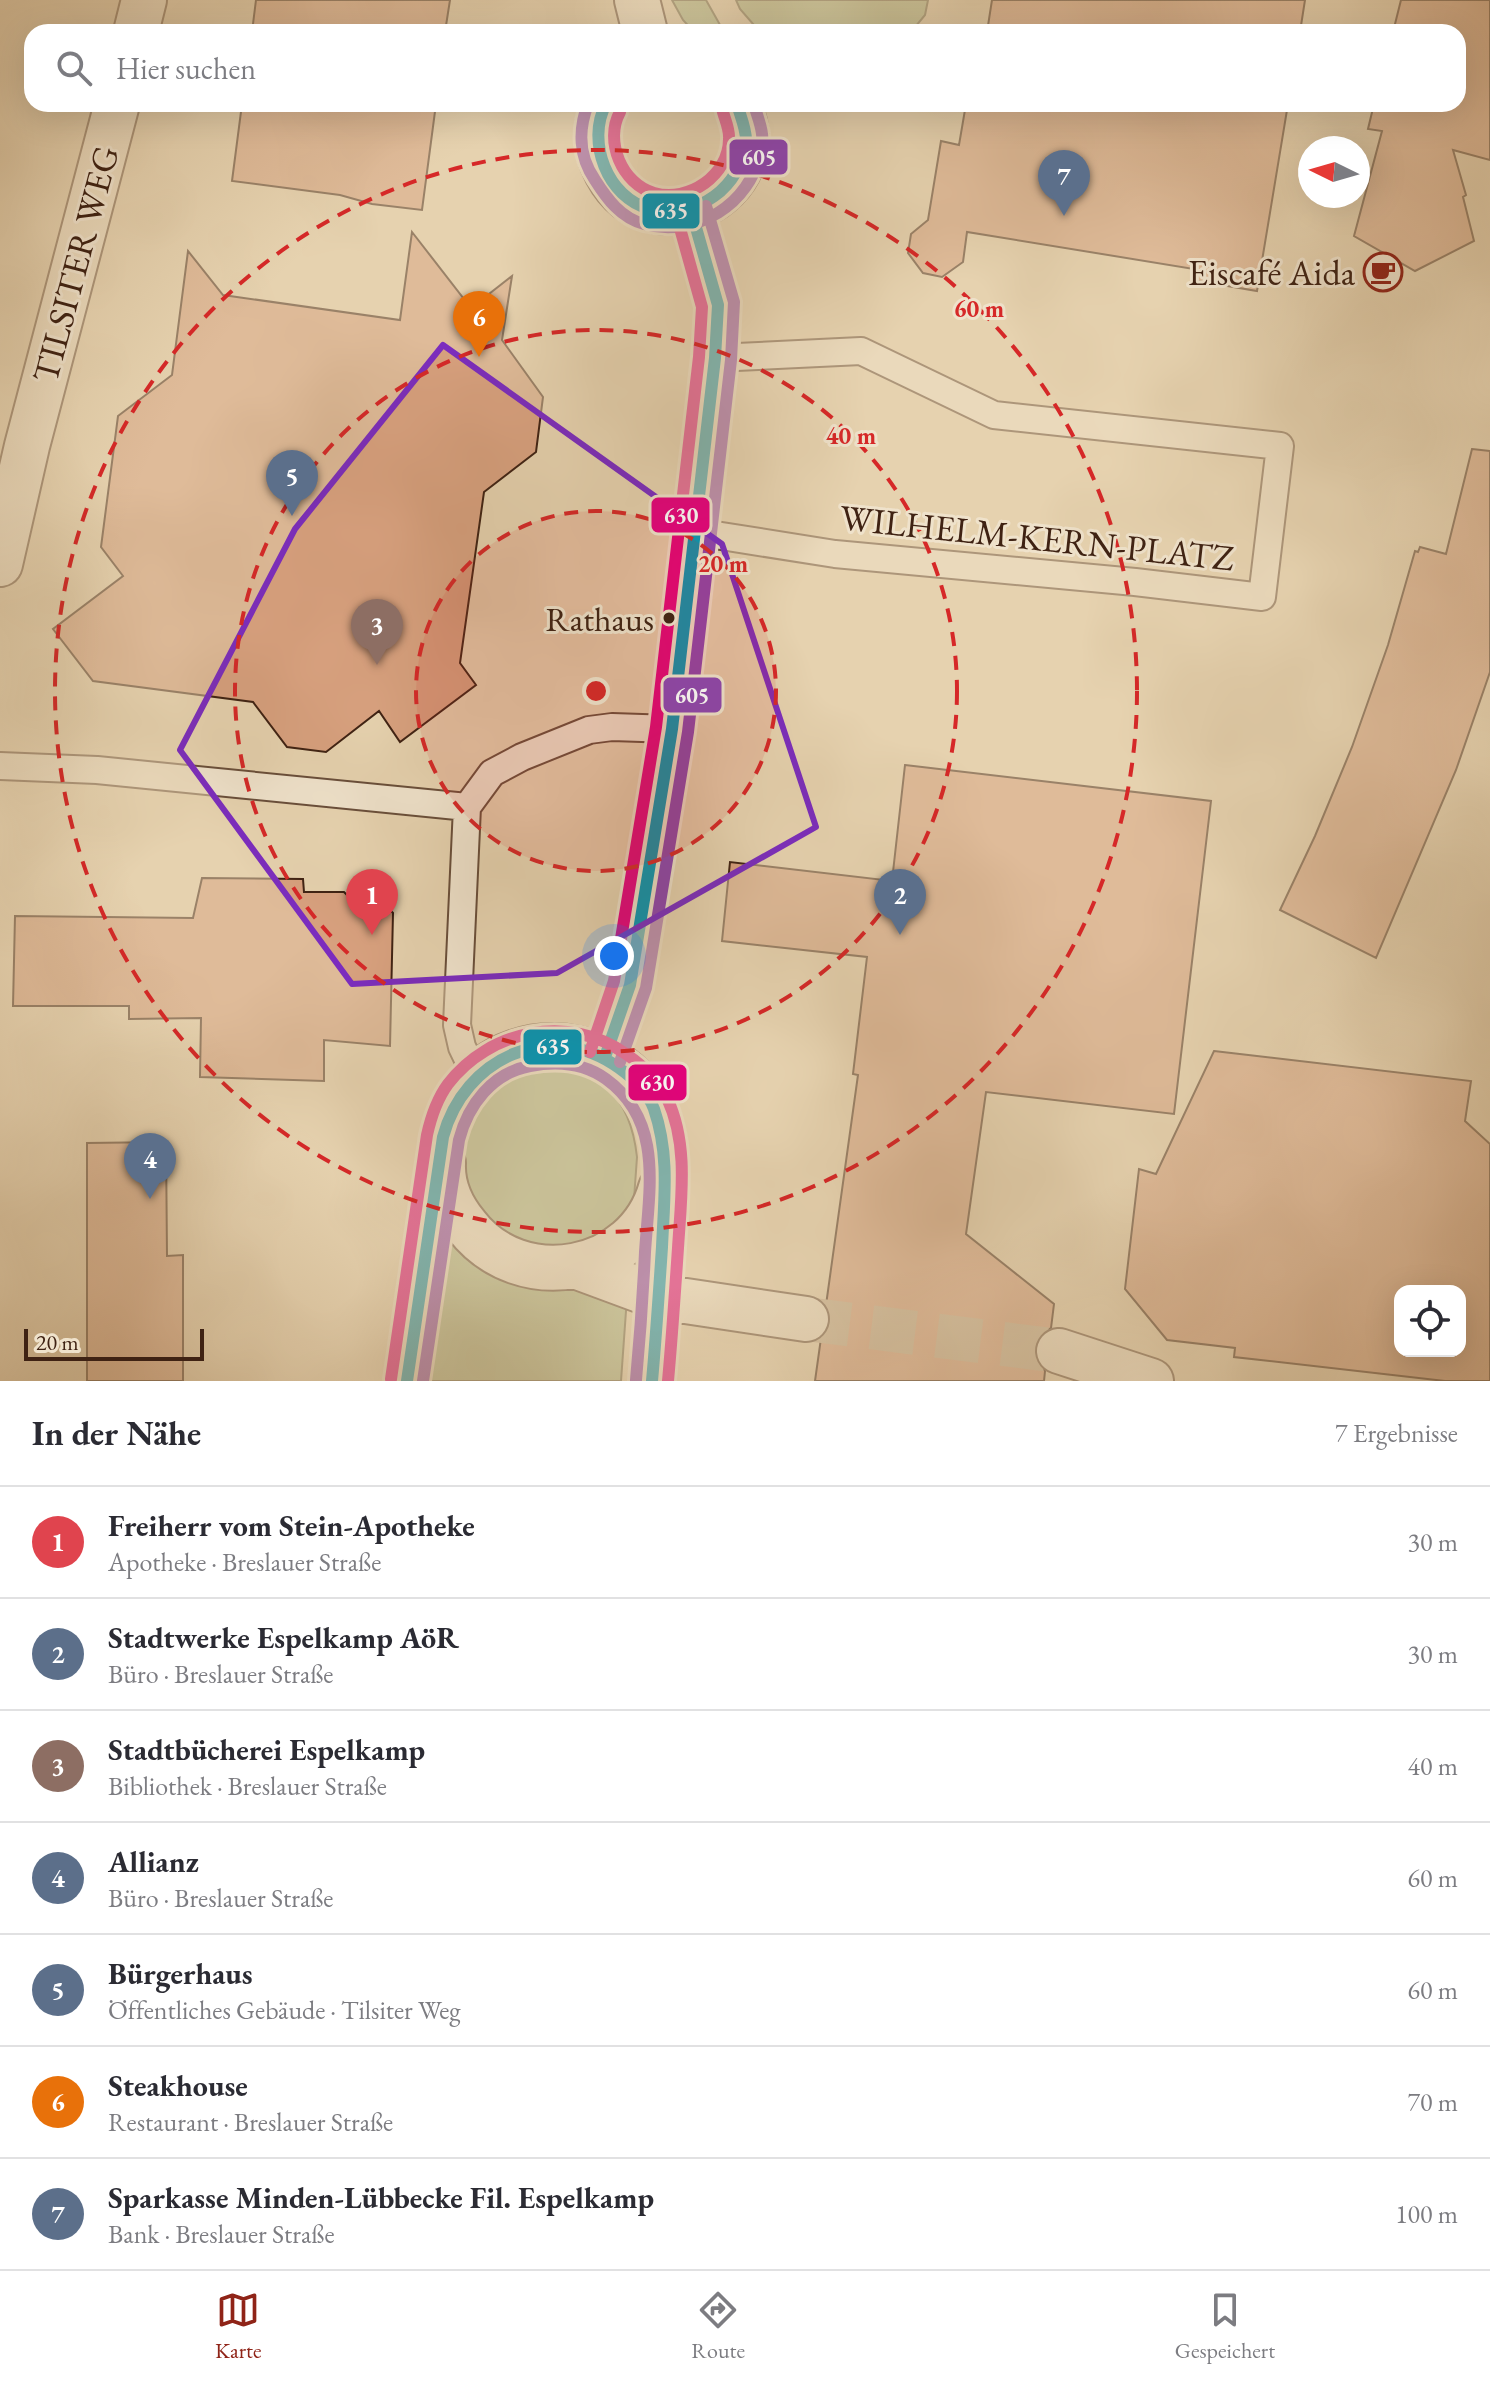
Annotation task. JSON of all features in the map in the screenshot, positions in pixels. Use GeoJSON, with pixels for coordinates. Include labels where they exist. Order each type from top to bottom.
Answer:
{"type":"FeatureCollection","features":[{"type":"Feature","properties":{"kind":"street"},"geometry":{"type":"LineString","coordinates":[[138,24],[144,0]]}},
{"type":"Feature","properties":{"kind":"street"},"geometry":{"type":"LineString","coordinates":[[637,0],[643,24]]}},
{"type":"Feature","properties":{"kind":"street","name":"TILSITER WEG"},"geometry":{"type":"LineString","coordinates":[[0,564],[27,446],[115,112]]}},
{"type":"Feature","properties":{"kind":"street"},"geometry":{"type":"LineString","coordinates":[[604,112],[597,133],[600,157],[609,179],[625,196],[645,208],[668,213],[691,210],[714,199],[733,181],[743,157],[745,132],[739,112]]}},
{"type":"Feature","properties":{"kind":"street"},"geometry":{"type":"LineString","coordinates":[[605,1057],[630,985],[672,729],[715,358],[718,305],[691,210]]}},
{"type":"Feature","properties":{"kind":"street"},"geometry":{"type":"LineString","coordinates":[[407,1381],[443,1137],[450,1114],[461,1093],[476,1076],[505,1056],[537,1046],[571,1046],[605,1057],[632,1077],[652,1104],[663,1136],[665,1170],[652,1381]]}},
{"type":"Feature","properties":{"kind":"street"},"geometry":{"type":"LineString","coordinates":[[443,1137],[442,1174],[453,1209],[476,1239],[506,1259],[542,1269],[578,1267],[611,1254],[638,1233],[656,1203],[665,1170]]}},
{"type":"Feature","properties":{"kind":"street"},"geometry":{"type":"LineString","coordinates":[[578,1267],[659,1297],[806,1319]]}},
{"type":"Feature","properties":{"kind":"street"},"geometry":{"type":"LineString","coordinates":[[1059,1351],[1151,1381]]}},
{"type":"Feature","properties":{"kind":"lane","name":"WILHELM-KERN-PLATZ"},"geometry":{"type":"LineString","coordinates":[[696,532],[835,554],[1262,597],[1280,446],[994,415],[861,351],[715,358]]}},
{"type":"Feature","properties":{"kind":"lane"},"geometry":{"type":"LineString","coordinates":[[476,1076],[462,1047],[457,1025],[467,807],[492,773],[566,738],[589,730],[612,727],[672,729]]}},
{"type":"Feature","properties":{"kind":"lane"},"geometry":{"type":"LineString","coordinates":[[0,766],[97,770],[467,807]]}},
{"type":"Feature","properties":{"kind":"highlighted area"},"geometry":{"type":"Polygon","coordinates":[[[443,345],[722,544],[816,827],[557,973],[352,984],[180,750],[295,529],[443,345]]]}},
{"type":"Feature","properties":{"kind":"green space"},"geometry":{"type":"Polygon","coordinates":[[[672,0],[706,0],[720,24],[687,24],[672,0]]]}},
{"type":"Feature","properties":{"kind":"green space"},"geometry":{"type":"Polygon","coordinates":[[[736,0],[928,0],[925,15],[918,24],[753,24],[736,0]]]}},
{"type":"Feature","properties":{"kind":"green space"},"geometry":{"type":"Polygon","coordinates":[[[538,1067],[579,1073],[595,1080],[619,1102],[633,1135],[637,1157],[621,1381],[427,1381],[465,1141],[470,1126],[483,1102],[500,1085],[538,1067]]]}},
{"type":"Feature","properties":{"kind":"building"},"geometry":{"type":"Polygon","coordinates":[[[256,0],[450,0],[446,24],[253,24],[256,0]]]}},
{"type":"Feature","properties":{"kind":"building"},"geometry":{"type":"Polygon","coordinates":[[[992,0],[1305,0],[1301,24],[988,24],[992,0]]]}},
{"type":"Feature","properties":{"kind":"building"},"geometry":{"type":"Polygon","coordinates":[[[1401,0],[1490,0],[1490,160],[1453,150],[1466,195],[1463,197],[1474,241],[1415,271],[1354,236],[1361,208],[1370,208],[1370,176],[1382,131],[1368,129],[1372,112],[1466,112],[1466,24],[1395,24],[1401,0]]]}},
{"type":"Feature","properties":{"kind":"building"},"geometry":{"type":"Polygon","coordinates":[[[241,112],[435,112],[422,210],[372,204],[340,195],[232,181],[241,112]]]}},
{"type":"Feature","properties":{"kind":"building"},"geometry":{"type":"Polygon","coordinates":[[[965,112],[1287,112],[1257,291],[1192,280],[1194,269],[967,232],[963,262],[942,277],[923,273],[908,253],[911,234],[928,220],[941,141],[959,145],[965,112]]]}},
{"type":"Feature","properties":{"kind":"building"},"geometry":{"type":"Polygon","coordinates":[[[412,232],[471,308],[512,276],[502,340],[543,397],[536,452],[484,492],[460,663],[476,685],[400,742],[379,711],[326,752],[287,747],[253,702],[93,681],[53,629],[123,576],[101,547],[118,416],[172,375],[188,251],[223,295],[400,320],[412,232]]]}},
{"type":"Feature","properties":{"kind":"building"},"geometry":{"type":"Polygon","coordinates":[[[1472,449],[1490,451],[1490,672],[1456,770],[1376,958],[1280,910],[1352,747],[1388,645],[1415,551],[1418,552],[1420,547],[1446,554],[1472,449]]]}},
{"type":"Feature","properties":{"kind":"building"},"geometry":{"type":"Polygon","coordinates":[[[905,765],[1211,801],[1174,1114],[986,1092],[966,1234],[1054,1304],[1051,1328],[1042,1333],[1035,1344],[1035,1357],[1045,1371],[1044,1381],[815,1381],[821,1338],[831,1322],[826,1305],[858,1075],[853,1074],[867,957],[722,941],[730,862],[892,881],[905,765]]]}},
{"type":"Feature","properties":{"kind":"building"},"geometry":{"type":"Polygon","coordinates":[[[202,878],[303,879],[304,892],[344,892],[349,897],[377,897],[393,913],[390,1046],[324,1040],[324,1081],[200,1077],[201,1018],[129,1019],[129,1006],[13,1006],[15,916],[193,918],[202,878]]]}},
{"type":"Feature","properties":{"kind":"building"},"geometry":{"type":"Polygon","coordinates":[[[1214,1051],[1471,1081],[1465,1121],[1490,1144],[1490,1381],[1445,1381],[1234,1357],[1235,1348],[1167,1340],[1125,1289],[1139,1169],[1156,1174],[1214,1051]]]}},
{"type":"Feature","properties":{"kind":"building"},"geometry":{"type":"Polygon","coordinates":[[[166,1142],[167,1256],[183,1255],[183,1381],[87,1381],[87,1143],[166,1142]]]}},
{"type":"Feature","properties":{"kind":"tunnel"},"geometry":{"type":"LineString","coordinates":[[806,1319],[1059,1351]]}},
{"type":"Feature","properties":{"kind":"transit line","name":"605"},"geometry":{"type":"LineString","coordinates":[[586,112],[583,153],[595,180],[610,201],[628,217],[644,224],[664,227],[683,226],[718,213],[745,187],[755,171],[762,141],[757,112]]}},
{"type":"Feature","properties":{"kind":"transit line","name":"635"},"geometry":{"type":"LineString","coordinates":[[603,112],[598,134],[600,151],[612,181],[635,203],[667,211],[700,204],[714,196],[736,172],[746,140],[740,112]]}},
{"type":"Feature","properties":{"kind":"transit line","name":"630"},"geometry":{"type":"LineString","coordinates":[[620,112],[614,136],[615,148],[625,171],[643,188],[667,195],[693,190],[714,175],[722,164],[729,135],[723,112]]}},
{"type":"Feature","properties":{"kind":"transit line","name":"605"},"geometry":{"type":"LineString","coordinates":[[620,1062],[646,988],[688,732],[731,360],[734,302],[706,206]]}},
{"type":"Feature","properties":{"kind":"transit line","name":"635"},"geometry":{"type":"LineString","coordinates":[[605,1057],[630,985],[672,729],[715,358],[718,305],[691,210]]}},
{"type":"Feature","properties":{"kind":"transit line","name":"630"},"geometry":{"type":"LineString","coordinates":[[590,1052],[614,981],[656,727],[699,357],[702,307],[676,214]]}},
{"type":"Feature","properties":{"kind":"transit line","name":"630"},"geometry":{"type":"LineString","coordinates":[[391,1379],[427,1135],[438,1102],[448,1084],[485,1051],[531,1033],[555,1031],[604,1041],[626,1054],[659,1085],[674,1116],[681,1153],[682,1191],[668,1381]]}},
{"type":"Feature","properties":{"kind":"transit line","name":"635"},"geometry":{"type":"LineString","coordinates":[[407,1381],[443,1137],[454,1109],[470,1086],[490,1067],[513,1054],[539,1047],[565,1047],[592,1053],[630,1076],[654,1109],[662,1143],[665,1195],[652,1381]]}},
{"type":"Feature","properties":{"kind":"transit line","name":"605"},"geometry":{"type":"LineString","coordinates":[[423,1381],[463,1127],[475,1103],[493,1083],[516,1070],[550,1064],[579,1067],[606,1079],[624,1096],[637,1115],[645,1136],[650,1181],[636,1380]]}},
{"type":"Feature","properties":{"kind":"place","name":"Sparkasse Minden-Lübbecke Fil. Espelkamp"},"geometry":{"type":"Point","coordinates":[1064,216]}},
{"type":"Feature","properties":{"kind":"place","name":"Eiscafé Aida"},"geometry":{"type":"Point","coordinates":[1383,272]}},
{"type":"Feature","properties":{"kind":"place","name":"Steakhouse"},"geometry":{"type":"Point","coordinates":[479,357]}},
{"type":"Feature","properties":{"kind":"place","name":"Bürgerhaus"},"geometry":{"type":"Point","coordinates":[292,516]}},
{"type":"Feature","properties":{"kind":"place","name":"Rathaus"},"geometry":{"type":"Point","coordinates":[669,618]}},
{"type":"Feature","properties":{"kind":"place","name":"Stadtbücherei Espelkamp"},"geometry":{"type":"Point","coordinates":[377,665]}},
{"type":"Feature","properties":{"kind":"place","name":"Freiherr vom Stein-Apotheke"},"geometry":{"type":"Point","coordinates":[372,935]}},
{"type":"Feature","properties":{"kind":"place","name":"Stadtwerke Espelkamp AöR"},"geometry":{"type":"Point","coordinates":[900,935]}},
{"type":"Feature","properties":{"kind":"place","name":"Allianz"},"geometry":{"type":"Point","coordinates":[150,1199]}}]}
